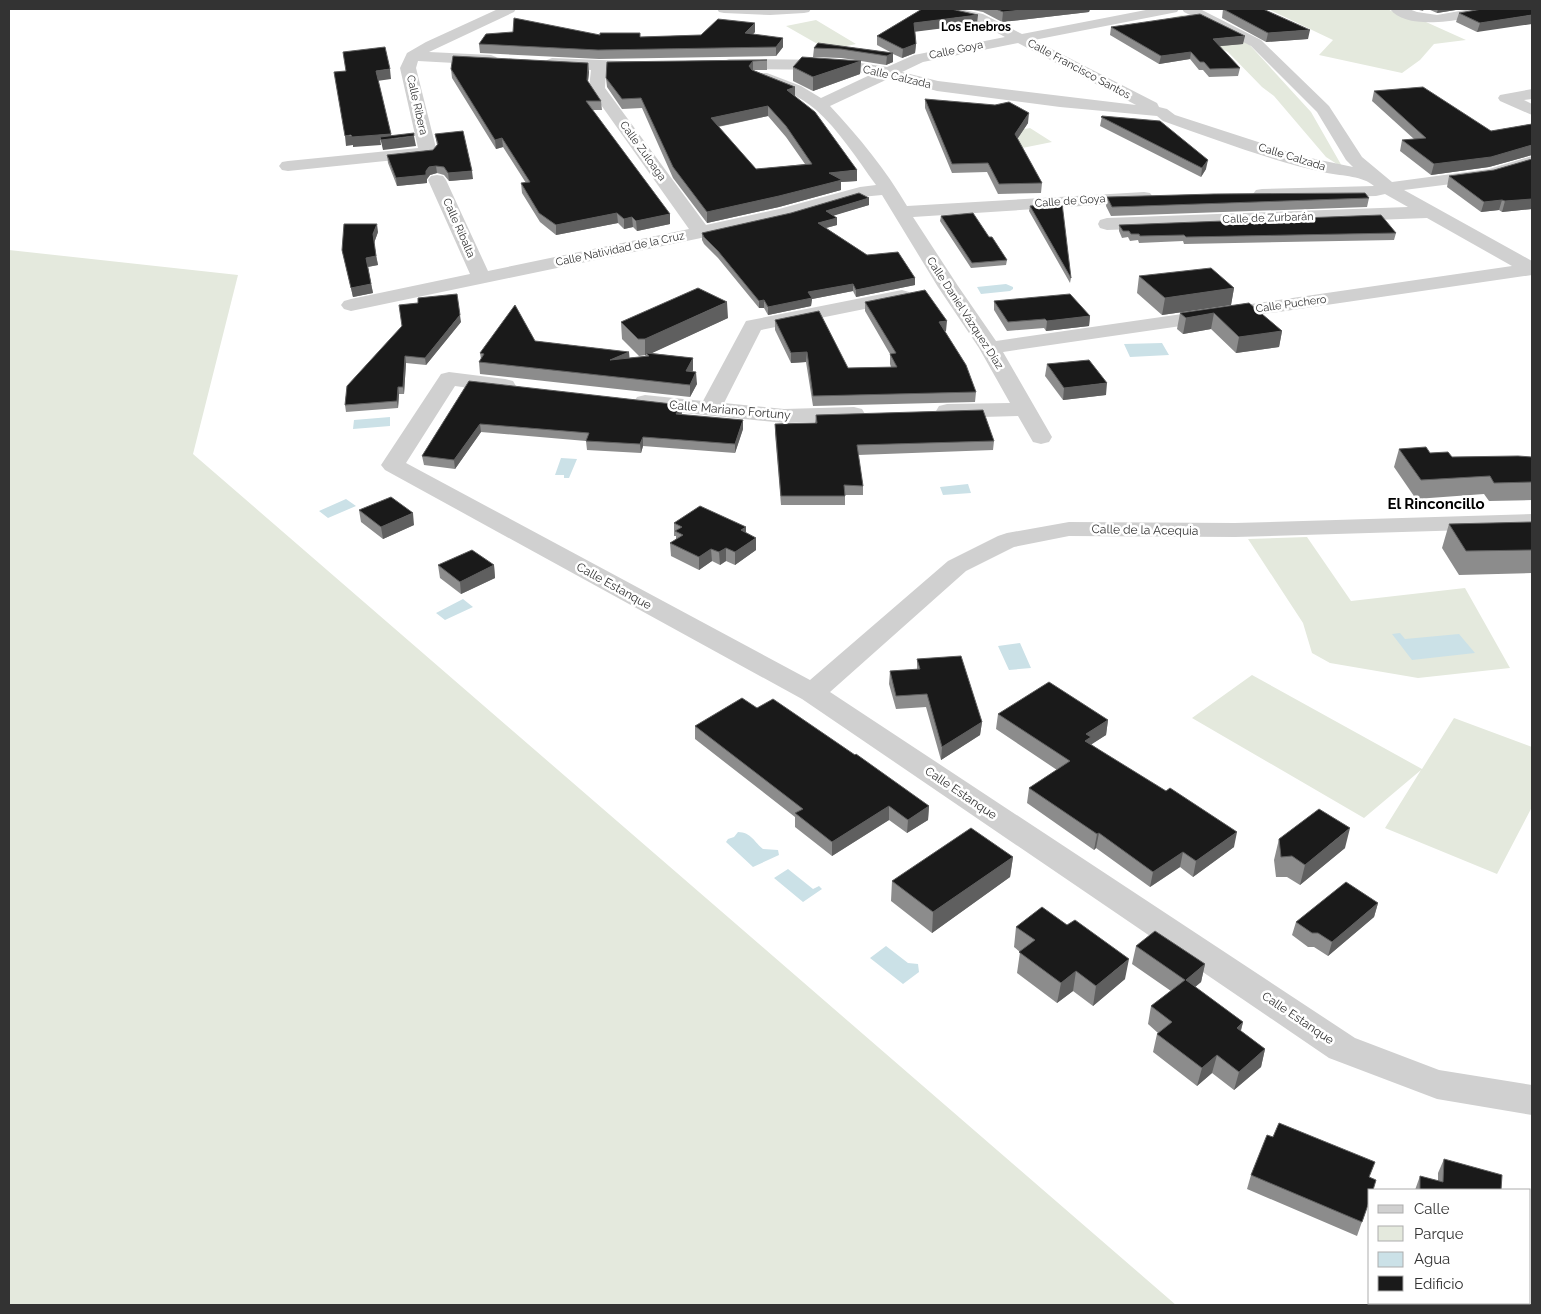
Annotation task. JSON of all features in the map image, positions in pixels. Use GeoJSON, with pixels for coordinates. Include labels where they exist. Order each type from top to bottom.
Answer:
{"type":"FeatureCollection","features":[{"type":"Feature","properties":{"kind":"street","name":"Calle Ribera"},"geometry":{"type":"LineString","coordinates":[[288,166],[428,152],[408,68],[412,56],[431,44],[509,9]]}},
{"type":"Feature","properties":{"kind":"street"},"geometry":{"type":"LineString","coordinates":[[724,9],[770,11],[804,9]]}},
{"type":"Feature","properties":{"kind":"street","name":"Calle Francisco Santos"},"geometry":{"type":"LineString","coordinates":[[941,9],[978,17],[1161,112]]}},
{"type":"Feature","properties":{"kind":"street"},"geometry":{"type":"LineString","coordinates":[[1189,9],[1256,43],[1323,109],[1355,160],[1389,189],[1532,269]]}},
{"type":"Feature","properties":{"kind":"street"},"geometry":{"type":"LineString","coordinates":[[1397,9],[1414,16],[1437,19],[1494,9]]}},
{"type":"Feature","properties":{"kind":"street","name":"Calle Goya"},"geometry":{"type":"LineString","coordinates":[[820,105],[886,72],[919,58],[1163,10]]}},
{"type":"Feature","properties":{"kind":"street"},"geometry":{"type":"LineString","coordinates":[[412,56],[510,61]]}},
{"type":"Feature","properties":{"kind":"street"},"geometry":{"type":"LineString","coordinates":[[540,63],[599,66],[656,65]]}},
{"type":"Feature","properties":{"kind":"street","name":"Calle Calzada"},"geometry":{"type":"LineString","coordinates":[[713,64],[841,65],[886,72],[937,86],[1060,102],[1161,112],[1169,118],[1341,172],[1371,175]]}},
{"type":"Feature","properties":{"kind":"street","name":"Calle Zuloaga"},"geometry":{"type":"LineString","coordinates":[[599,66],[597,88],[701,232]]}},
{"type":"Feature","properties":{"kind":"street"},"geometry":{"type":"LineString","coordinates":[[759,75],[795,89],[820,105],[851,139],[888,188]]}},
{"type":"Feature","properties":{"kind":"street"},"geometry":{"type":"LineString","coordinates":[[1532,94],[1506,98],[1532,110]]}},
{"type":"Feature","properties":{"kind":"street"},"geometry":{"type":"LineString","coordinates":[[1241,195],[1376,192],[1402,185],[1491,174],[1532,162]]}},
{"type":"Feature","properties":{"kind":"street","name":"Calle Ribalta"},"geometry":{"type":"LineString","coordinates":[[437,180],[481,277]]}},
{"type":"Feature","properties":{"kind":"street","name":"Calle Natividad de la Cruz"},"geometry":{"type":"LineString","coordinates":[[351,305],[701,232],[783,214],[860,192],[888,188]]}},
{"type":"Feature","properties":{"kind":"street","name":"Calle Daniel Vázquez Díaz"},"geometry":{"type":"LineString","coordinates":[[888,188],[901,212],[932,290],[990,348],[1041,437]]}},
{"type":"Feature","properties":{"kind":"street","name":"Calle de Goya"},"geometry":{"type":"LineString","coordinates":[[901,212],[1164,196]]}},
{"type":"Feature","properties":{"kind":"street","name":"Calle de Zurbarán"},"geometry":{"type":"LineString","coordinates":[[1107,224],[1429,212]]}},
{"type":"Feature","properties":{"kind":"street","name":"Calle Puchero"},"geometry":{"type":"LineString","coordinates":[[990,348],[1532,269]]}},
{"type":"Feature","properties":{"kind":"street"},"geometry":{"type":"LineString","coordinates":[[710,409],[753,325],[932,290]]}},
{"type":"Feature","properties":{"kind":"street","name":"Calle Estanque"},"geometry":{"type":"LineString","coordinates":[[526,388],[449,380],[393,465],[812,693],[1342,1048],[1437,1084],[1532,1100]]}},
{"type":"Feature","properties":{"kind":"street","name":"Calle Mariano Fortuny"},"geometry":{"type":"LineString","coordinates":[[623,399],[784,416],[870,414]]}},
{"type":"Feature","properties":{"kind":"street"},"geometry":{"type":"LineString","coordinates":[[928,412],[1025,408]]}},
{"type":"Feature","properties":{"kind":"street","name":"Calle de la Acequia"},"geometry":{"type":"LineString","coordinates":[[812,693],[957,566],[1007,540],[1069,529],[1235,530],[1532,521]]}},
{"type":"Feature","properties":{"kind":"green space"},"geometry":{"type":"Polygon","coordinates":[[[1268,9],[1387,9],[1410,19],[1426,22],[1466,40],[1434,44],[1420,60],[1402,73],[1319,55],[1333,40],[1268,9]]]}},
{"type":"Feature","properties":{"kind":"green space"},"geometry":{"type":"Polygon","coordinates":[[[1182,15],[1200,19],[1247,42],[1311,112],[1343,168],[1326,157],[1274,96],[1262,87],[1228,52],[1166,19],[1182,15]]]}},
{"type":"Feature","properties":{"kind":"green space"},"geometry":{"type":"Polygon","coordinates":[[[816,20],[856,44],[828,50],[786,26],[816,20]]]}},
{"type":"Feature","properties":{"kind":"green space"},"geometry":{"type":"Polygon","coordinates":[[[1030,128],[1052,142],[982,156],[956,142],[1030,128]]]}},
{"type":"Feature","properties":{"kind":"green space"},"geometry":{"type":"Polygon","coordinates":[[[9,250],[238,275],[193,454],[1176,1305],[9,1305],[9,250]]]}},
{"type":"Feature","properties":{"kind":"green space"},"geometry":{"type":"Polygon","coordinates":[[[1307,537],[1351,601],[1465,588],[1510,668],[1418,678],[1330,663],[1312,653],[1303,623],[1248,539],[1307,537]]]}},
{"type":"Feature","properties":{"kind":"green space"},"geometry":{"type":"Polygon","coordinates":[[[1252,675],[1422,769],[1454,718],[1532,747],[1532,807],[1497,874],[1385,828],[1421,770],[1364,818],[1192,718],[1252,675]]]}},
{"type":"Feature","properties":{"kind":"water"},"geometry":{"type":"Polygon","coordinates":[[[1006,284],[1013,287],[1013,289],[1010,291],[981,294],[977,287],[1006,284]]]}},
{"type":"Feature","properties":{"kind":"water"},"geometry":{"type":"Polygon","coordinates":[[[1162,343],[1169,355],[1130,357],[1124,344],[1162,343]]]}},
{"type":"Feature","properties":{"kind":"water"},"geometry":{"type":"Polygon","coordinates":[[[390,417],[390,426],[353,429],[354,420],[390,417]]]}},
{"type":"Feature","properties":{"kind":"water"},"geometry":{"type":"Polygon","coordinates":[[[561,458],[577,459],[569,478],[564,478],[564,475],[555,475],[561,458]]]}},
{"type":"Feature","properties":{"kind":"water"},"geometry":{"type":"Polygon","coordinates":[[[968,484],[971,493],[943,495],[940,487],[968,484]]]}},
{"type":"Feature","properties":{"kind":"water"},"geometry":{"type":"Polygon","coordinates":[[[346,499],[356,506],[328,518],[319,511],[346,499]]]}},
{"type":"Feature","properties":{"kind":"water"},"geometry":{"type":"Polygon","coordinates":[[[463,599],[473,607],[445,620],[436,613],[463,599]]]}},
{"type":"Feature","properties":{"kind":"water"},"geometry":{"type":"Polygon","coordinates":[[[1400,633],[1405,639],[1459,634],[1475,653],[1412,660],[1392,634],[1400,633]]]}},
{"type":"Feature","properties":{"kind":"water"},"geometry":{"type":"Polygon","coordinates":[[[1020,643],[1031,668],[1009,670],[998,646],[1020,643]]]}},
{"type":"Feature","properties":{"kind":"water"},"geometry":{"type":"Polygon","coordinates":[[[738,832],[750,836],[763,849],[778,850],[779,855],[753,867],[726,842],[738,832]]]}},
{"type":"Feature","properties":{"kind":"water"},"geometry":{"type":"Polygon","coordinates":[[[788,869],[813,889],[819,886],[822,889],[803,902],[774,878],[788,869]]]}},
{"type":"Feature","properties":{"kind":"water"},"geometry":{"type":"Polygon","coordinates":[[[886,946],[908,963],[918,964],[919,972],[903,984],[870,958],[886,946]]]}},
{"type":"Feature","properties":{"kind":"building"},"geometry":{"type":"Polygon","coordinates":[[[922,9],[951,9],[978,15],[914,23],[916,44],[903,49],[877,36],[922,9]]]}},
{"type":"Feature","properties":{"kind":"building"},"geometry":{"type":"Polygon","coordinates":[[[996,9],[1031,9],[1003,12],[996,9]]]}},
{"type":"Feature","properties":{"kind":"building"},"geometry":{"type":"Polygon","coordinates":[[[1223,9],[1263,9],[1310,30],[1268,33],[1223,9]]]}},
{"type":"Feature","properties":{"kind":"building"},"geometry":{"type":"Polygon","coordinates":[[[1482,9],[1532,9],[1532,15],[1480,23],[1459,13],[1482,9]]]}},
{"type":"Feature","properties":{"kind":"building"},"geometry":{"type":"Polygon","coordinates":[[[1200,14],[1245,36],[1213,39],[1240,68],[1210,69],[1191,52],[1161,56],[1111,27],[1200,14]]]}},
{"type":"Feature","properties":{"kind":"building"},"geometry":{"type":"Polygon","coordinates":[[[514,18],[600,35],[600,33],[640,33],[640,37],[701,35],[718,19],[755,23],[745,33],[783,38],[776,47],[598,50],[479,44],[486,34],[513,32],[514,18]]]}},
{"type":"Feature","properties":{"kind":"building"},"geometry":{"type":"Polygon","coordinates":[[[818,43],[893,53],[887,56],[841,49],[814,48],[818,43]]]}},
{"type":"Feature","properties":{"kind":"building"},"geometry":{"type":"Polygon","coordinates":[[[385,47],[390,69],[376,71],[391,134],[345,136],[334,72],[346,71],[343,52],[385,47]]]}},
{"type":"Feature","properties":{"kind":"building"},"geometry":{"type":"Polygon","coordinates":[[[453,56],[588,63],[587,80],[601,101],[586,101],[670,214],[636,221],[632,217],[624,219],[617,213],[556,225],[539,213],[521,183],[530,182],[502,138],[495,140],[451,69],[453,56]]]}},
{"type":"Feature","properties":{"kind":"building"},"geometry":{"type":"Polygon","coordinates":[[[802,57],[861,61],[813,77],[793,67],[802,57]]]}},
{"type":"Feature","properties":{"kind":"building"},"geometry":{"type":"Polygon","coordinates":[[[767,60],[753,61],[749,66],[752,70],[795,87],[787,90],[815,112],[857,170],[829,173],[842,180],[707,212],[673,167],[641,98],[622,99],[606,78],[607,62],[767,60]],[[768,106],[711,118],[756,169],[812,164],[786,126],[768,106]]]}},
{"type":"Feature","properties":{"kind":"building"},"geometry":{"type":"Polygon","coordinates":[[[1423,87],[1491,131],[1532,124],[1532,145],[1491,157],[1434,164],[1402,140],[1426,138],[1374,91],[1423,87]]]}},
{"type":"Feature","properties":{"kind":"building"},"geometry":{"type":"Polygon","coordinates":[[[925,99],[995,105],[1009,102],[1029,113],[1015,134],[1042,183],[999,184],[988,163],[952,164],[925,99]]]}},
{"type":"Feature","properties":{"kind":"building"},"geometry":{"type":"Polygon","coordinates":[[[1102,116],[1160,121],[1208,160],[1202,168],[1102,116]]]}},
{"type":"Feature","properties":{"kind":"building"},"geometry":{"type":"Polygon","coordinates":[[[463,131],[472,171],[448,173],[444,167],[436,166],[429,167],[426,175],[396,178],[387,155],[433,150],[438,144],[435,134],[463,131]]]}},
{"type":"Feature","properties":{"kind":"building"},"geometry":{"type":"Polygon","coordinates":[[[414,133],[414,136],[381,140],[380,137],[414,133]]]}},
{"type":"Feature","properties":{"kind":"building"},"geometry":{"type":"Polygon","coordinates":[[[1532,159],[1532,199],[1484,202],[1449,176],[1494,170],[1532,159]]]}},
{"type":"Feature","properties":{"kind":"building"},"geometry":{"type":"Polygon","coordinates":[[[859,193],[869,198],[826,211],[837,218],[818,223],[867,255],[898,252],[915,278],[856,290],[853,284],[808,292],[812,298],[768,307],[764,300],[759,301],[702,233],[791,213],[859,193]]]}},
{"type":"Feature","properties":{"kind":"building"},"geometry":{"type":"Polygon","coordinates":[[[1365,193],[1369,198],[1112,207],[1107,197],[1214,194],[1365,193]]]}},
{"type":"Feature","properties":{"kind":"building"},"geometry":{"type":"Polygon","coordinates":[[[1062,203],[1071,278],[1030,206],[1062,203]]]}},
{"type":"Feature","properties":{"kind":"building"},"geometry":{"type":"Polygon","coordinates":[[[973,213],[1007,260],[972,263],[941,216],[973,213]]]}},
{"type":"Feature","properties":{"kind":"building"},"geometry":{"type":"Polygon","coordinates":[[[1381,215],[1396,233],[1186,237],[1184,235],[1140,236],[1139,234],[1131,234],[1129,231],[1123,231],[1119,225],[1381,215]]]}},
{"type":"Feature","properties":{"kind":"building"},"geometry":{"type":"Polygon","coordinates":[[[344,224],[377,224],[373,234],[376,256],[366,258],[371,284],[351,288],[342,250],[344,224]]]}},
{"type":"Feature","properties":{"kind":"building"},"geometry":{"type":"Polygon","coordinates":[[[1211,268],[1234,288],[1165,298],[1139,276],[1211,268]]]}},
{"type":"Feature","properties":{"kind":"building"},"geometry":{"type":"Polygon","coordinates":[[[698,288],[727,302],[645,339],[638,339],[621,322],[698,288]]]}},
{"type":"Feature","properties":{"kind":"building"},"geometry":{"type":"Polygon","coordinates":[[[925,290],[947,321],[939,322],[966,365],[976,392],[813,396],[807,352],[791,353],[775,320],[819,311],[848,368],[897,367],[890,354],[896,353],[865,302],[925,290]]]}},
{"type":"Feature","properties":{"kind":"building"},"geometry":{"type":"Polygon","coordinates":[[[457,294],[460,315],[425,358],[405,356],[403,387],[398,387],[397,401],[345,405],[347,386],[402,326],[399,305],[418,303],[418,298],[457,294]]]}},
{"type":"Feature","properties":{"kind":"building"},"geometry":{"type":"Polygon","coordinates":[[[1070,294],[1090,316],[1047,321],[1045,319],[1008,322],[994,301],[1070,294]]]}},
{"type":"Feature","properties":{"kind":"building"},"geometry":{"type":"Polygon","coordinates":[[[1249,303],[1282,331],[1239,337],[1214,313],[1186,318],[1180,313],[1249,303]]]}},
{"type":"Feature","properties":{"kind":"building"},"geometry":{"type":"Polygon","coordinates":[[[515,305],[535,341],[629,352],[610,360],[649,356],[646,353],[693,358],[686,371],[696,372],[690,385],[479,362],[484,354],[480,353],[515,305]]]}},
{"type":"Feature","properties":{"kind":"building"},"geometry":{"type":"Polygon","coordinates":[[[1089,360],[1107,383],[1064,388],[1047,364],[1089,360]]]}},
{"type":"Feature","properties":{"kind":"building"},"geometry":{"type":"Polygon","coordinates":[[[469,381],[681,405],[676,414],[743,420],[735,444],[643,437],[640,444],[586,441],[589,433],[480,424],[454,460],[422,456],[469,381]]]}},
{"type":"Feature","properties":{"kind":"building"},"geometry":{"type":"Polygon","coordinates":[[[983,410],[994,441],[857,445],[863,486],[844,485],[845,496],[781,496],[775,424],[817,423],[816,415],[983,410]]]}},
{"type":"Feature","properties":{"kind":"building"},"geometry":{"type":"Polygon","coordinates":[[[1426,447],[1430,453],[1448,452],[1452,457],[1532,457],[1532,482],[1494,483],[1490,476],[1421,480],[1399,449],[1426,447]]]}},
{"type":"Feature","properties":{"kind":"building"},"geometry":{"type":"Polygon","coordinates":[[[391,497],[413,513],[381,527],[359,510],[391,497]]]}},
{"type":"Feature","properties":{"kind":"building"},"geometry":{"type":"Polygon","coordinates":[[[700,506],[746,527],[741,530],[756,538],[735,552],[726,548],[719,552],[711,549],[699,557],[670,543],[683,535],[675,531],[682,527],[674,523],[700,506]]]}},
{"type":"Feature","properties":{"kind":"building"},"geometry":{"type":"Polygon","coordinates":[[[1532,522],[1532,550],[1466,551],[1449,524],[1532,522]]]}},
{"type":"Feature","properties":{"kind":"building"},"geometry":{"type":"Polygon","coordinates":[[[472,550],[494,565],[460,582],[438,565],[472,550]]]}},
{"type":"Feature","properties":{"kind":"building"},"geometry":{"type":"Polygon","coordinates":[[[961,656],[982,722],[942,747],[927,694],[896,696],[890,671],[920,669],[917,659],[961,656]]]}},
{"type":"Feature","properties":{"kind":"building"},"geometry":{"type":"Polygon","coordinates":[[[1049,682],[1108,720],[1086,734],[1091,737],[1085,741],[1166,791],[1170,788],[1237,832],[1196,861],[1183,852],[1153,872],[1099,833],[1097,834],[1029,788],[1070,761],[998,714],[1049,682]]]}},
{"type":"Feature","properties":{"kind":"building"},"geometry":{"type":"Polygon","coordinates":[[[742,698],[757,708],[773,699],[856,754],[929,806],[908,820],[889,806],[832,842],[795,813],[803,809],[695,726],[742,698]]]}},
{"type":"Feature","properties":{"kind":"building"},"geometry":{"type":"Polygon","coordinates":[[[1319,809],[1350,828],[1305,865],[1292,856],[1281,857],[1279,839],[1319,809]]]}},
{"type":"Feature","properties":{"kind":"building"},"geometry":{"type":"Polygon","coordinates":[[[971,828],[1013,857],[933,912],[892,881],[971,828]]]}},
{"type":"Feature","properties":{"kind":"building"},"geometry":{"type":"Polygon","coordinates":[[[1346,882],[1378,903],[1332,942],[1318,933],[1312,933],[1296,922],[1346,882]]]}},
{"type":"Feature","properties":{"kind":"building"},"geometry":{"type":"Polygon","coordinates":[[[1042,907],[1067,925],[1075,920],[1129,959],[1096,986],[1076,971],[1061,983],[1019,952],[1035,940],[1016,927],[1042,907]]]}},
{"type":"Feature","properties":{"kind":"building"},"geometry":{"type":"Polygon","coordinates":[[[1155,931],[1205,964],[1186,980],[1243,1022],[1237,1028],[1265,1049],[1239,1072],[1217,1055],[1202,1068],[1157,1034],[1172,1022],[1151,1006],[1185,980],[1136,946],[1155,931]]]}},
{"type":"Feature","properties":{"kind":"building"},"geometry":{"type":"Polygon","coordinates":[[[1279,1123],[1375,1162],[1369,1177],[1376,1180],[1373,1189],[1368,1189],[1368,1205],[1362,1222],[1251,1175],[1267,1135],[1273,1137],[1279,1123]]]}},
{"type":"Feature","properties":{"kind":"building"},"geometry":{"type":"Polygon","coordinates":[[[1444,1159],[1502,1175],[1501,1189],[1420,1189],[1420,1176],[1443,1182],[1444,1159]]]}},
{"type":"Feature","properties":{"kind":"district","name":"Los Enebros"},"geometry":{"type":"Point","coordinates":[976,27]}},
{"type":"Feature","properties":{"kind":"district","name":"El Rinconcillo"},"geometry":{"type":"Point","coordinates":[1436,504]}}]}
